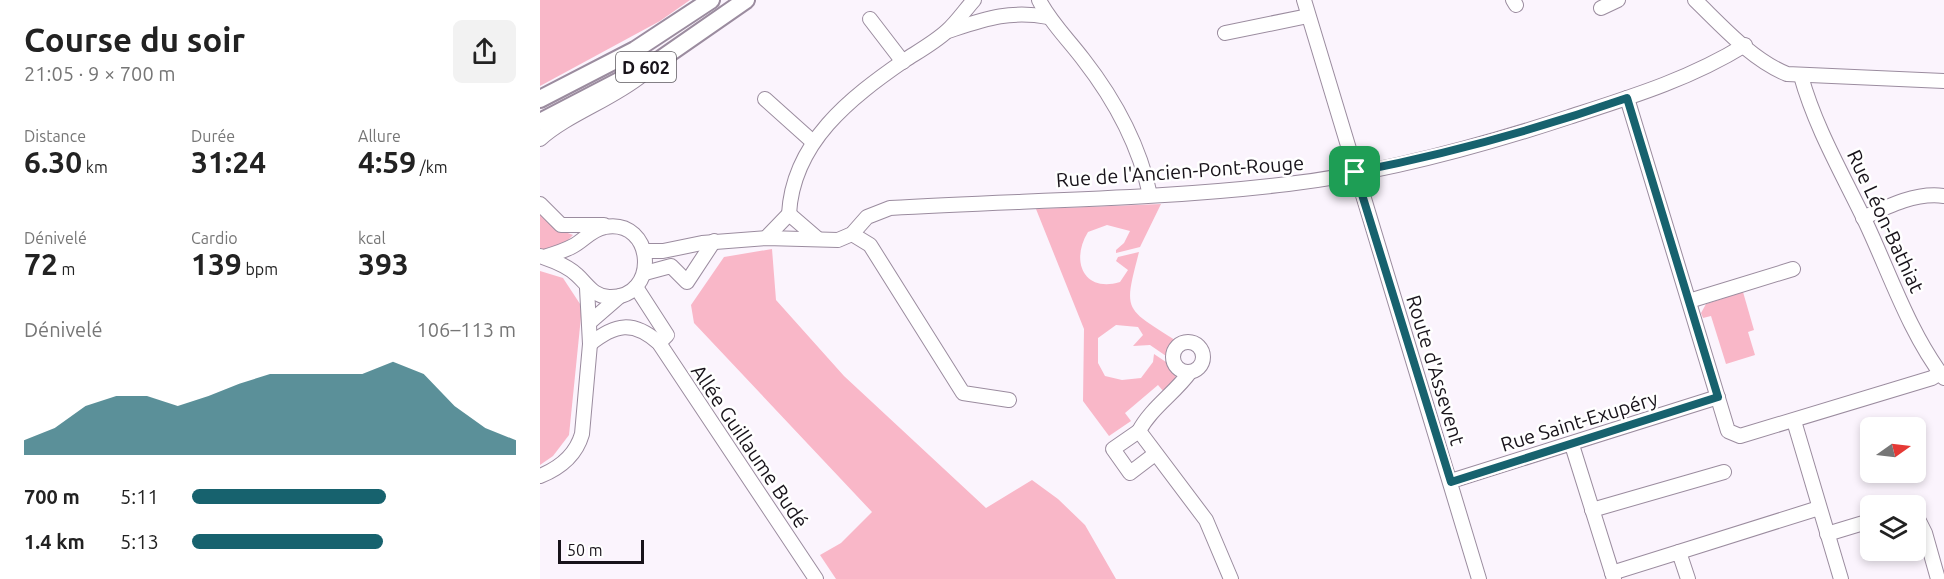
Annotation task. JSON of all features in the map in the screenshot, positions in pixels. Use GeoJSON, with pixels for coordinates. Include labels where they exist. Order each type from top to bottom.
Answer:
{"type":"FeatureCollection","features":[{"type":"Feature","properties":{"kind":"main road","name":"D 602"},"geometry":{"type":"LineString","coordinates":[[540,99],[635,50],[711,0]]}},
{"type":"Feature","properties":{"kind":"main road","name":"D 602"},"geometry":{"type":"LineString","coordinates":[[540,122],[661,59],[746,0]]}},
{"type":"Feature","properties":{"kind":"street"},"geometry":{"type":"LineString","coordinates":[[766,238],[789,214],[790,191],[802,157],[813,142],[850,103],[947,31],[974,0]]}},
{"type":"Feature","properties":{"kind":"street"},"geometry":{"type":"LineString","coordinates":[[1039,0],[1048,17],[1061,29],[1112,99],[1134,142],[1149,195]]}},
{"type":"Feature","properties":{"kind":"street","name":"Route d'Assevent"},"geometry":{"type":"LineString","coordinates":[[1304,0],[1479,579]]}},
{"type":"Feature","properties":{"kind":"street"},"geometry":{"type":"LineString","coordinates":[[1601,8],[1618,0]]}},
{"type":"Feature","properties":{"kind":"street"},"geometry":{"type":"LineString","coordinates":[[1695,0],[1776,70],[1801,76],[1944,81]]}},
{"type":"Feature","properties":{"kind":"street"},"geometry":{"type":"LineString","coordinates":[[947,31],[997,15],[1023,13],[1048,17]]}},
{"type":"Feature","properties":{"kind":"street"},"geometry":{"type":"LineString","coordinates":[[1225,33],[1308,16]]}},
{"type":"Feature","properties":{"kind":"street"},"geometry":{"type":"LineString","coordinates":[[870,19],[903,62]]}},
{"type":"Feature","properties":{"kind":"street","name":"Rue de l'Ancien-Pont-Rouge"},"geometry":{"type":"LineString","coordinates":[[852,234],[867,217],[890,207],[1079,200],[1266,187],[1355,172],[1504,138],[1627,98],[1691,75],[1745,45]]}},
{"type":"Feature","properties":{"kind":"street"},"geometry":{"type":"LineString","coordinates":[[540,139],[551,130],[622,90],[661,59]]}},
{"type":"Feature","properties":{"kind":"street","name":"Rue Léon-Bathiat"},"geometry":{"type":"LineString","coordinates":[[1801,76],[1817,120],[1899,298],[1942,375]]}},
{"type":"Feature","properties":{"kind":"street"},"geometry":{"type":"LineString","coordinates":[[1627,98],[1728,431],[1740,436],[1942,375]]}},
{"type":"Feature","properties":{"kind":"street"},"geometry":{"type":"LineString","coordinates":[[765,99],[813,142]]}},
{"type":"Feature","properties":{"kind":"street"},"geometry":{"type":"LineString","coordinates":[[1863,218],[1904,200],[1934,195],[1944,196]]}},
{"type":"Feature","properties":{"kind":"street"},"geometry":{"type":"LineString","coordinates":[[540,204],[561,225],[600,224],[615,227],[633,234],[645,250],[645,273],[636,287],[620,296],[590,322]]}},
{"type":"Feature","properties":{"kind":"street"},"geometry":{"type":"LineString","coordinates":[[789,214],[818,239]]}},
{"type":"Feature","properties":{"kind":"street"},"geometry":{"type":"LineString","coordinates":[[542,257],[584,240],[603,227],[615,227]]}},
{"type":"Feature","properties":{"kind":"street"},"geometry":{"type":"LineString","coordinates":[[645,250],[663,251],[714,241],[766,238],[838,240],[852,234],[870,245],[963,393],[1009,400]]}},
{"type":"Feature","properties":{"kind":"street"},"geometry":{"type":"LineString","coordinates":[[645,273],[671,266],[687,282],[714,241]]}},
{"type":"Feature","properties":{"kind":"street"},"geometry":{"type":"LineString","coordinates":[[542,257],[570,270],[584,284],[602,296],[620,296]]}},
{"type":"Feature","properties":{"kind":"street"},"geometry":{"type":"LineString","coordinates":[[1689,301],[1793,269]]}},
{"type":"Feature","properties":{"kind":"street"},"geometry":{"type":"LineString","coordinates":[[540,476],[561,464],[579,444],[590,344],[590,322],[584,284]]}},
{"type":"Feature","properties":{"kind":"street","name":"Allée Guillaume Budé"},"geometry":{"type":"LineString","coordinates":[[636,287],[663,339],[816,579]]}},
{"type":"Feature","properties":{"kind":"street"},"geometry":{"type":"LineString","coordinates":[[590,344],[606,331],[628,327],[663,339]]}},
{"type":"Feature","properties":{"kind":"street"},"geometry":{"type":"LineString","coordinates":[[1155,454],[1130,472],[1113,449],[1139,431],[1146,418],[1178,388],[1190,372]]}},
{"type":"Feature","properties":{"kind":"street","name":"Rue Saint-Exupéry"},"geometry":{"type":"LineString","coordinates":[[1451,482],[1718,397]]}},
{"type":"Feature","properties":{"kind":"street"},"geometry":{"type":"LineString","coordinates":[[1794,421],[1841,579]]}},
{"type":"Feature","properties":{"kind":"street"},"geometry":{"type":"LineString","coordinates":[[1139,431],[1206,520],[1231,579]]}},
{"type":"Feature","properties":{"kind":"street"},"geometry":{"type":"LineString","coordinates":[[1572,445],[1613,576],[1679,552],[1819,508]]}},
{"type":"Feature","properties":{"kind":"street"},"geometry":{"type":"LineString","coordinates":[[1592,510],[1724,472]]}},
{"type":"Feature","properties":{"kind":"street"},"geometry":{"type":"LineString","coordinates":[[1827,534],[1860,524]]}},
{"type":"Feature","properties":{"kind":"street"},"geometry":{"type":"LineString","coordinates":[[1926,537],[1938,579]]}},
{"type":"Feature","properties":{"kind":"street"},"geometry":{"type":"LineString","coordinates":[[1679,552],[1688,579]]}},
{"type":"Feature","properties":{"kind":"shaded area"},"geometry":{"type":"Polygon","coordinates":[[[540,0],[690,0],[660,21],[540,86],[540,0]]]}},
{"type":"Feature","properties":{"kind":"shaded area"},"geometry":{"type":"Polygon","coordinates":[[[1161,204],[1140,247],[1116,253],[1130,231],[1107,225],[1088,232],[1080,254],[1084,272],[1089,279],[1097,283],[1108,284],[1120,282],[1128,270],[1116,261],[1118,257],[1139,252],[1131,286],[1132,306],[1145,321],[1175,340],[1169,348],[1169,358],[1150,345],[1133,346],[1143,335],[1138,327],[1116,325],[1098,338],[1098,363],[1105,376],[1122,380],[1141,378],[1153,362],[1154,354],[1169,364],[1176,375],[1174,383],[1164,392],[1158,385],[1125,413],[1131,421],[1109,436],[1083,401],[1084,329],[1036,209],[1161,204]]]}},
{"type":"Feature","properties":{"kind":"shaded area"},"geometry":{"type":"Polygon","coordinates":[[[540,210],[560,230],[573,235],[558,246],[540,249],[540,210]]]}},
{"type":"Feature","properties":{"kind":"shaded area"},"geometry":{"type":"Polygon","coordinates":[[[772,249],[776,300],[844,376],[986,508],[1032,480],[1058,499],[1085,525],[1116,579],[836,579],[820,555],[841,543],[872,512],[694,323],[691,305],[724,257],[772,249]]]}},
{"type":"Feature","properties":{"kind":"shaded area"},"geometry":{"type":"Polygon","coordinates":[[[540,271],[563,278],[582,307],[569,435],[553,456],[540,465],[540,271]]]}},
{"type":"Feature","properties":{"kind":"shaded area"},"geometry":{"type":"Polygon","coordinates":[[[1743,292],[1754,330],[1748,332],[1755,355],[1726,364],[1711,316],[1703,318],[1701,313],[1706,304],[1743,292]]]}},
{"type":"Feature","properties":{"kind":"route"},"geometry":{"type":"LineString","coordinates":[[1627,98],[1718,397],[1451,482],[1423,398],[1355,172],[1515,135],[1627,98]]}}]}
